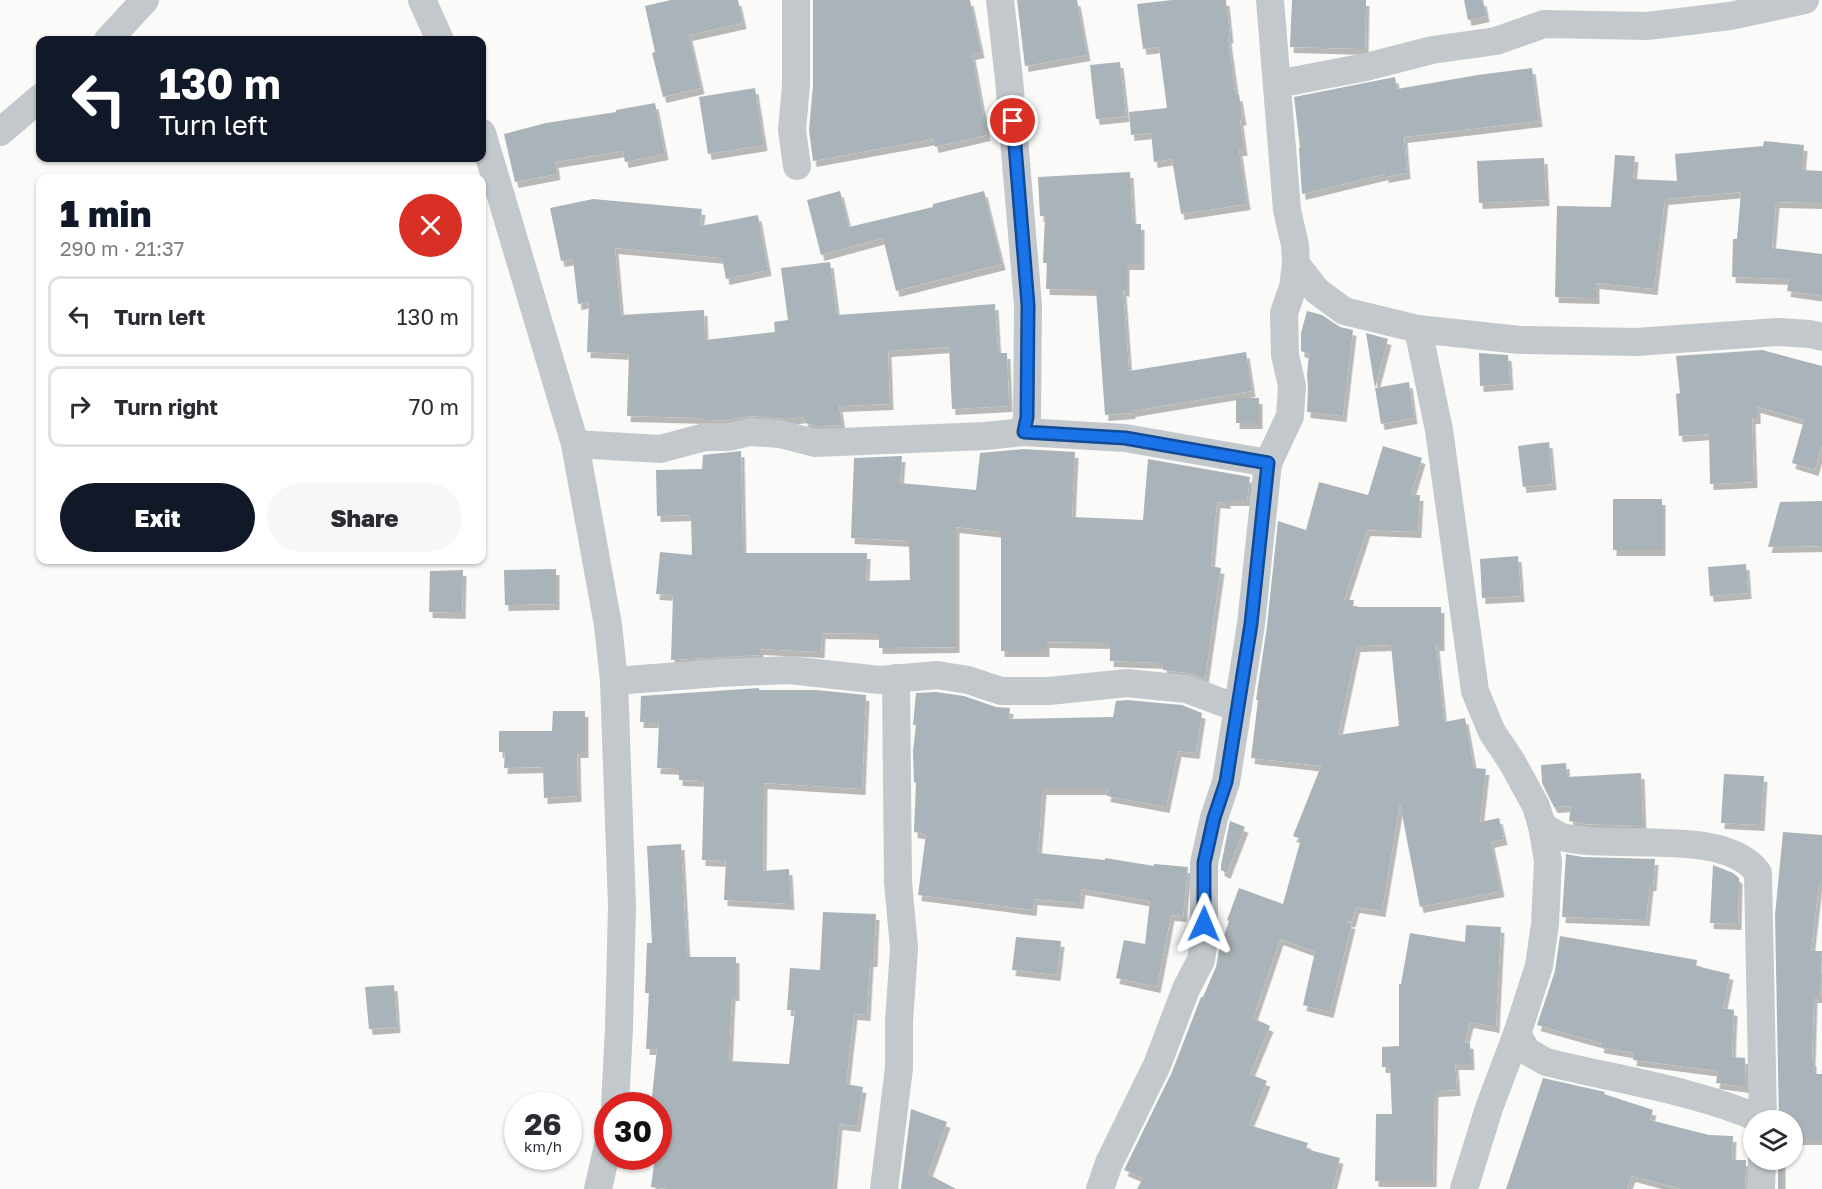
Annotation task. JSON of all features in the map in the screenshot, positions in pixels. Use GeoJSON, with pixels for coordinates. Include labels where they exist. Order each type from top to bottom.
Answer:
{"type":"FeatureCollection","features":[{"type":"Feature","properties":{"kind":"street"},"geometry":{"type":"LineString","coordinates":[[112,36],[145,0]]}},
{"type":"Feature","properties":{"kind":"street"},"geometry":{"type":"LineString","coordinates":[[422,0],[438,36]]}},
{"type":"Feature","properties":{"kind":"street"},"geometry":{"type":"LineString","coordinates":[[796,0],[796,85],[792,130],[797,166]]}},
{"type":"Feature","properties":{"kind":"street"},"geometry":{"type":"LineString","coordinates":[[1000,0],[1028,305],[1027,417],[1024,432]]}},
{"type":"Feature","properties":{"kind":"street"},"geometry":{"type":"LineString","coordinates":[[1100,1189],[1109,1163],[1157,1065],[1186,989],[1201,960],[1204,929],[1204,863],[1214,818],[1226,782],[1238,708],[1251,624],[1268,463],[1290,416],[1292,386],[1285,355],[1284,313],[1293,287],[1296,264],[1295,245],[1287,210],[1270,0]]}},
{"type":"Feature","properties":{"kind":"street"},"geometry":{"type":"LineString","coordinates":[[1277,84],[1366,67],[1432,50],[1496,41],[1544,24],[1647,26],[1730,16],[1805,0]]}},
{"type":"Feature","properties":{"kind":"street"},"geometry":{"type":"LineString","coordinates":[[0,132],[36,101]]}},
{"type":"Feature","properties":{"kind":"street"},"geometry":{"type":"LineString","coordinates":[[486,146],[575,444],[608,625],[614,681],[622,906],[620,1028],[616,1092]]}},
{"type":"Feature","properties":{"kind":"street"},"geometry":{"type":"LineString","coordinates":[[1296,264],[1317,291],[1344,310],[1418,330],[1520,340],[1636,342],[1777,332],[1822,337]]}},
{"type":"Feature","properties":{"kind":"street"},"geometry":{"type":"LineString","coordinates":[[1418,330],[1439,430],[1475,692],[1492,732],[1512,762],[1536,806],[1548,861],[1545,924],[1539,966],[1517,1034],[1489,1108],[1464,1189]]}},
{"type":"Feature","properties":{"kind":"street"},"geometry":{"type":"LineString","coordinates":[[575,444],[660,449],[705,437],[729,437],[750,432],[780,434],[816,443],[1024,432],[1125,438],[1268,463]]}},
{"type":"Feature","properties":{"kind":"street"},"geometry":{"type":"LineString","coordinates":[[614,681],[789,670],[880,680],[937,675],[968,680],[1001,691],[1049,691],[1127,683],[1186,689],[1238,708]]}},
{"type":"Feature","properties":{"kind":"street"},"geometry":{"type":"LineString","coordinates":[[884,1189],[899,1068],[899,1022],[904,948],[898,882],[896,678]]}},
{"type":"Feature","properties":{"kind":"street"},"geometry":{"type":"LineString","coordinates":[[1542,826],[1560,836],[1576,839],[1654,841],[1710,848],[1731,853],[1753,865],[1758,873],[1763,1110]]}},
{"type":"Feature","properties":{"kind":"street"},"geometry":{"type":"LineString","coordinates":[[1517,1034],[1527,1051],[1546,1062],[1707,1100],[1743,1112]]}},
{"type":"Feature","properties":{"kind":"street"},"geometry":{"type":"LineString","coordinates":[[598,1189],[602,1170]]}},
{"type":"Feature","properties":{"kind":"street"},"geometry":{"type":"LineString","coordinates":[[1761,1189],[1762,1170]]}},
{"type":"Feature","properties":{"kind":"building"},"geometry":{"type":"Polygon","coordinates":[[[671,0],[738,0],[743,23],[689,35],[701,88],[663,97],[652,53],[655,52],[645,6],[671,0]]]}},
{"type":"Feature","properties":{"kind":"building"},"geometry":{"type":"Polygon","coordinates":[[[813,0],[970,0],[981,52],[972,54],[987,135],[935,147],[933,139],[813,161],[809,130],[813,85],[813,0]]]}},
{"type":"Feature","properties":{"kind":"building"},"geometry":{"type":"Polygon","coordinates":[[[1017,0],[1077,0],[1087,55],[1025,66],[1017,0]]]}},
{"type":"Feature","properties":{"kind":"building"},"geometry":{"type":"Polygon","coordinates":[[[1172,0],[1226,0],[1230,37],[1228,38],[1236,95],[1239,95],[1243,119],[1240,120],[1244,150],[1239,150],[1247,204],[1181,214],[1172,159],[1154,162],[1151,133],[1131,135],[1129,112],[1167,108],[1159,47],[1143,49],[1137,4],[1172,0]]]}},
{"type":"Feature","properties":{"kind":"building"},"geometry":{"type":"Polygon","coordinates":[[[1292,0],[1366,0],[1365,49],[1290,47],[1292,0]]]}},
{"type":"Feature","properties":{"kind":"building"},"geometry":{"type":"Polygon","coordinates":[[[1464,0],[1483,0],[1486,16],[1468,20],[1464,0]]]}},
{"type":"Feature","properties":{"kind":"building"},"geometry":{"type":"Polygon","coordinates":[[[1120,62],[1126,116],[1096,119],[1090,65],[1120,62]]]}},
{"type":"Feature","properties":{"kind":"building"},"geometry":{"type":"Polygon","coordinates":[[[1532,68],[1539,121],[1404,137],[1407,173],[1385,177],[1385,174],[1302,194],[1300,147],[1294,97],[1395,77],[1397,89],[1532,68]]]}},
{"type":"Feature","properties":{"kind":"building"},"geometry":{"type":"Polygon","coordinates":[[[755,88],[764,145],[708,154],[699,97],[755,88]]]}},
{"type":"Feature","properties":{"kind":"building"},"geometry":{"type":"Polygon","coordinates":[[[655,103],[665,154],[625,162],[623,151],[555,162],[557,174],[515,182],[504,134],[546,123],[616,112],[616,110],[655,103]]]}},
{"type":"Feature","properties":{"kind":"building"},"geometry":{"type":"Polygon","coordinates":[[[1764,141],[1804,145],[1802,170],[1822,171],[1822,203],[1776,202],[1772,248],[1822,254],[1822,296],[1787,291],[1789,279],[1732,277],[1733,239],[1737,239],[1741,192],[1665,199],[1654,289],[1596,283],[1596,298],[1555,297],[1557,206],[1611,207],[1615,155],[1635,156],[1633,179],[1677,181],[1675,154],[1763,146],[1764,141]]]}},
{"type":"Feature","properties":{"kind":"building"},"geometry":{"type":"Polygon","coordinates":[[[1544,158],[1546,200],[1479,203],[1477,161],[1544,158]]]}},
{"type":"Feature","properties":{"kind":"building"},"geometry":{"type":"Polygon","coordinates":[[[1130,172],[1133,224],[1141,224],[1141,264],[1126,264],[1126,291],[1123,290],[1129,371],[1246,352],[1252,391],[1132,411],[1132,413],[1105,415],[1096,290],[1046,289],[1047,263],[1043,263],[1045,216],[1040,216],[1038,177],[1130,172]]]}},
{"type":"Feature","properties":{"kind":"building"},"geometry":{"type":"Polygon","coordinates":[[[840,191],[849,227],[933,207],[933,204],[984,191],[1002,264],[896,291],[883,238],[821,255],[807,200],[840,191]]]}},
{"type":"Feature","properties":{"kind":"building"},"geometry":{"type":"Polygon","coordinates":[[[593,199],[702,209],[700,226],[758,215],[768,270],[726,279],[722,258],[615,248],[621,315],[704,310],[705,340],[775,332],[774,322],[788,320],[781,268],[830,262],[837,315],[995,304],[998,353],[1007,353],[1009,406],[952,409],[949,347],[888,351],[890,404],[839,406],[842,425],[817,426],[805,423],[804,417],[788,419],[751,416],[703,421],[704,418],[627,416],[629,354],[587,352],[589,302],[578,304],[573,259],[561,261],[550,208],[593,199]]]}},
{"type":"Feature","properties":{"kind":"building"},"geometry":{"type":"Polygon","coordinates":[[[1307,311],[1322,315],[1340,327],[1353,330],[1343,416],[1307,412],[1309,354],[1301,351],[1301,333],[1307,311]]]}},
{"type":"Feature","properties":{"kind":"building"},"geometry":{"type":"Polygon","coordinates":[[[1366,333],[1388,339],[1375,388],[1366,333]]]}},
{"type":"Feature","properties":{"kind":"building"},"geometry":{"type":"Polygon","coordinates":[[[1762,350],[1822,366],[1822,445],[1815,470],[1792,463],[1804,420],[1757,407],[1757,418],[1752,418],[1754,482],[1710,484],[1709,434],[1679,436],[1676,394],[1680,393],[1676,356],[1762,350]]]}},
{"type":"Feature","properties":{"kind":"building"},"geometry":{"type":"Polygon","coordinates":[[[1479,353],[1508,355],[1510,384],[1480,386],[1479,353]]]}},
{"type":"Feature","properties":{"kind":"building"},"geometry":{"type":"Polygon","coordinates":[[[1409,382],[1414,418],[1381,424],[1375,388],[1409,382]]]}},
{"type":"Feature","properties":{"kind":"building"},"geometry":{"type":"Polygon","coordinates":[[[1236,398],[1259,398],[1259,423],[1236,423],[1236,398]]]}},
{"type":"Feature","properties":{"kind":"building"},"geometry":{"type":"Polygon","coordinates":[[[1549,442],[1553,484],[1523,487],[1518,446],[1549,442]]]}},
{"type":"Feature","properties":{"kind":"building"},"geometry":{"type":"Polygon","coordinates":[[[1383,446],[1422,458],[1411,495],[1420,495],[1418,532],[1367,530],[1344,600],[1354,600],[1353,607],[1441,607],[1441,645],[1436,645],[1444,722],[1465,718],[1474,768],[1486,769],[1480,822],[1499,818],[1504,839],[1491,842],[1501,891],[1420,907],[1400,804],[1382,911],[1356,907],[1352,921],[1346,922],[1352,923],[1330,1012],[1303,1005],[1315,952],[1280,939],[1253,1018],[1270,1026],[1250,1074],[1267,1081],[1249,1125],[1308,1143],[1306,1149],[1340,1158],[1332,1189],[1137,1189],[1143,1178],[1124,1170],[1172,1072],[1201,997],[1216,967],[1229,921],[1227,920],[1239,888],[1283,904],[1301,839],[1293,836],[1321,766],[1251,758],[1278,521],[1306,530],[1319,482],[1368,495],[1383,446]],[[1391,645],[1357,646],[1338,735],[1399,726],[1391,645]]]}},
{"type":"Feature","properties":{"kind":"building"},"geometry":{"type":"Polygon","coordinates":[[[1024,449],[1075,452],[1072,517],[1143,520],[1148,459],[1250,477],[1247,500],[1217,502],[1211,566],[1221,568],[1205,679],[1188,673],[1163,670],[1163,663],[1110,661],[1110,643],[1046,642],[1046,651],[1001,651],[1001,532],[956,527],[956,647],[879,648],[879,634],[822,633],[821,652],[760,649],[760,655],[671,660],[673,595],[656,594],[660,552],[692,555],[691,515],[657,516],[656,470],[702,469],[703,455],[741,451],[743,553],[867,553],[866,581],[910,580],[909,541],[851,538],[854,458],[902,456],[900,483],[976,490],[980,453],[1024,449]]]}},
{"type":"Feature","properties":{"kind":"building"},"geometry":{"type":"Polygon","coordinates":[[[1613,499],[1662,499],[1662,550],[1613,550],[1613,499]]]}},
{"type":"Feature","properties":{"kind":"building"},"geometry":{"type":"Polygon","coordinates":[[[1822,501],[1822,546],[1768,547],[1780,502],[1822,501]]]}},
{"type":"Feature","properties":{"kind":"building"},"geometry":{"type":"Polygon","coordinates":[[[1518,556],[1521,596],[1482,598],[1480,559],[1518,556]]]}},
{"type":"Feature","properties":{"kind":"building"},"geometry":{"type":"Polygon","coordinates":[[[1746,564],[1748,593],[1710,596],[1708,567],[1746,564]]]}},
{"type":"Feature","properties":{"kind":"building"},"geometry":{"type":"Polygon","coordinates":[[[556,569],[556,604],[505,605],[504,570],[556,569]]]}},
{"type":"Feature","properties":{"kind":"building"},"geometry":{"type":"Polygon","coordinates":[[[463,570],[462,613],[429,612],[430,571],[463,570]]]}},
{"type":"Feature","properties":{"kind":"building"},"geometry":{"type":"Polygon","coordinates":[[[759,688],[759,690],[816,690],[866,695],[862,789],[764,783],[763,871],[789,869],[791,904],[724,900],[726,861],[702,860],[704,781],[679,780],[679,769],[657,768],[659,722],[640,722],[641,696],[759,688]]]}},
{"type":"Feature","properties":{"kind":"building"},"geometry":{"type":"Polygon","coordinates":[[[936,692],[964,696],[996,707],[1010,708],[1009,719],[1113,717],[1116,701],[1127,700],[1182,705],[1202,713],[1196,753],[1178,751],[1166,807],[1107,796],[1108,789],[1043,789],[1038,853],[1105,860],[1105,858],[1154,866],[1154,864],[1188,867],[1183,916],[1171,915],[1157,987],[1116,978],[1124,940],[1145,944],[1150,901],[1082,889],[1080,903],[1034,899],[1033,910],[918,895],[926,834],[914,832],[916,783],[914,782],[913,751],[916,725],[913,725],[916,693],[936,692]]]}},
{"type":"Feature","properties":{"kind":"building"},"geometry":{"type":"Polygon","coordinates":[[[553,711],[585,711],[585,752],[577,752],[578,796],[544,798],[543,767],[504,768],[505,752],[499,752],[499,731],[552,731],[553,711]]]}},
{"type":"Feature","properties":{"kind":"building"},"geometry":{"type":"Polygon","coordinates":[[[1566,763],[1567,777],[1641,773],[1643,826],[1585,824],[1569,821],[1571,806],[1554,807],[1542,783],[1541,765],[1566,763]]]}},
{"type":"Feature","properties":{"kind":"building"},"geometry":{"type":"Polygon","coordinates":[[[1724,774],[1764,776],[1761,825],[1721,823],[1724,774]]]}},
{"type":"Feature","properties":{"kind":"building"},"geometry":{"type":"Polygon","coordinates":[[[1230,821],[1245,827],[1227,873],[1221,870],[1221,865],[1230,821]]]}},
{"type":"Feature","properties":{"kind":"building"},"geometry":{"type":"Polygon","coordinates":[[[1783,832],[1822,835],[1822,883],[1819,883],[1811,951],[1822,951],[1820,997],[1814,997],[1812,1060],[1813,1074],[1822,1074],[1822,1139],[1803,1139],[1803,1110],[1779,1110],[1775,915],[1783,832]]]}},
{"type":"Feature","properties":{"kind":"building"},"geometry":{"type":"Polygon","coordinates":[[[681,844],[687,957],[736,957],[736,995],[732,995],[729,1061],[789,1064],[795,1010],[787,1010],[790,968],[820,970],[823,912],[876,914],[874,961],[870,961],[867,1015],[854,1014],[846,1084],[863,1087],[857,1126],[839,1124],[833,1189],[669,1189],[651,1187],[653,1170],[672,1170],[672,1092],[652,1092],[657,1049],[646,1049],[649,993],[645,993],[647,943],[652,943],[647,846],[681,844]]]}},
{"type":"Feature","properties":{"kind":"building"},"geometry":{"type":"Polygon","coordinates":[[[1566,854],[1582,857],[1655,859],[1653,885],[1650,885],[1646,920],[1562,917],[1566,854]]]}},
{"type":"Feature","properties":{"kind":"building"},"geometry":{"type":"Polygon","coordinates":[[[1713,865],[1739,878],[1738,924],[1710,923],[1713,865]]]}},
{"type":"Feature","properties":{"kind":"building"},"geometry":{"type":"Polygon","coordinates":[[[1466,925],[1501,927],[1496,1027],[1470,1022],[1465,1042],[1470,1043],[1471,1064],[1455,1064],[1457,1090],[1435,1091],[1433,1181],[1375,1181],[1376,1114],[1392,1114],[1390,1067],[1382,1067],[1382,1047],[1399,1046],[1399,984],[1401,984],[1410,933],[1465,942],[1466,925]]]}},
{"type":"Feature","properties":{"kind":"building"},"geometry":{"type":"Polygon","coordinates":[[[1560,936],[1697,960],[1696,966],[1730,974],[1723,1008],[1734,1010],[1732,1057],[1745,1058],[1746,1087],[1716,1083],[1718,1071],[1633,1060],[1634,1053],[1600,1047],[1601,1043],[1537,1025],[1555,971],[1560,936]]]}},
{"type":"Feature","properties":{"kind":"building"},"geometry":{"type":"Polygon","coordinates":[[[1016,937],[1061,941],[1057,975],[1012,970],[1016,937]]]}},
{"type":"Feature","properties":{"kind":"building"},"geometry":{"type":"Polygon","coordinates":[[[394,985],[397,1027],[369,1029],[365,987],[394,985]]]}},
{"type":"Feature","properties":{"kind":"building"},"geometry":{"type":"Polygon","coordinates":[[[1543,1078],[1605,1092],[1604,1094],[1653,1110],[1650,1120],[1709,1135],[1733,1136],[1732,1160],[1743,1160],[1743,1170],[1746,1170],[1745,1189],[1681,1189],[1632,1176],[1627,1189],[1506,1189],[1543,1078]]]}},
{"type":"Feature","properties":{"kind":"building"},"geometry":{"type":"Polygon","coordinates":[[[911,1109],[947,1122],[928,1174],[956,1189],[901,1189],[911,1109]]]}},
{"type":"Feature","properties":{"kind":"building"},"geometry":{"type":"Polygon","coordinates":[[[1778,1170],[1782,1170],[1782,1189],[1778,1189],[1778,1170]]]}},
{"type":"Feature","properties":{"kind":"route"},"geometry":{"type":"LineString","coordinates":[[1013,121],[1028,305],[1027,417],[1024,432],[1125,438],[1268,463],[1251,624],[1226,782],[1214,818],[1204,863],[1204,924]]}}]}
